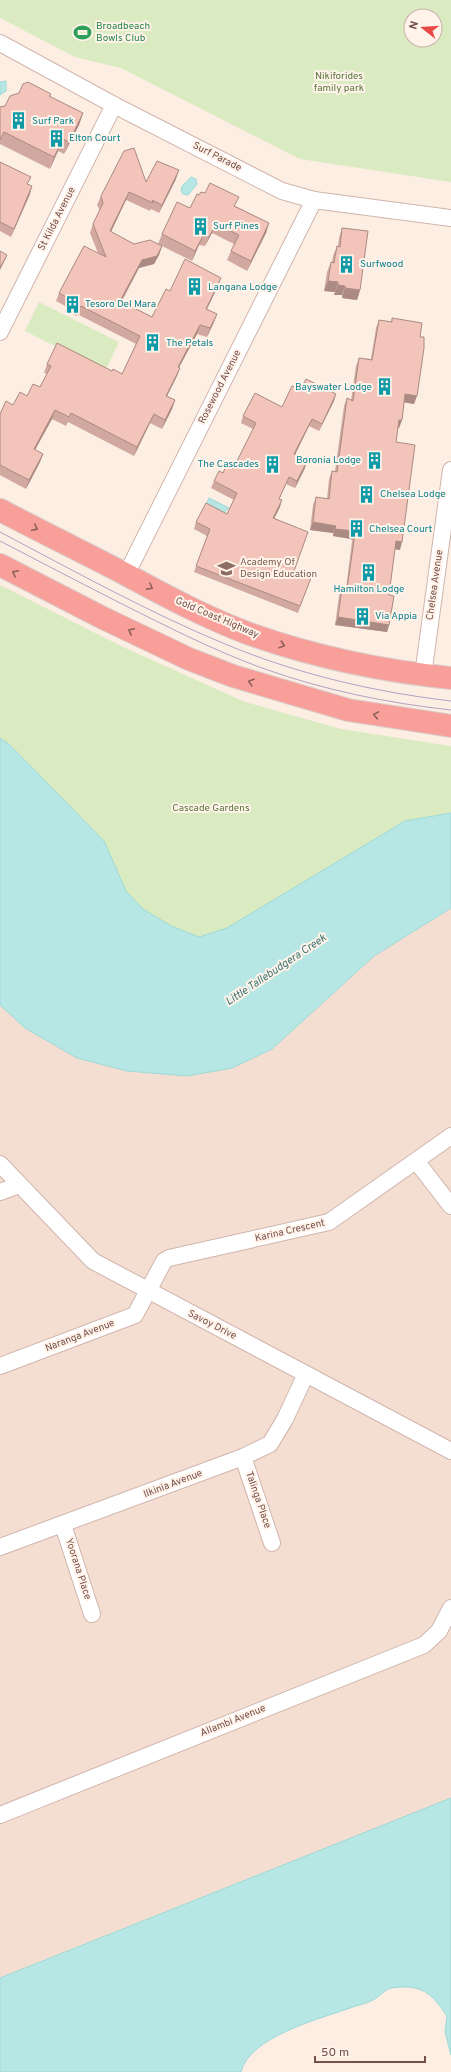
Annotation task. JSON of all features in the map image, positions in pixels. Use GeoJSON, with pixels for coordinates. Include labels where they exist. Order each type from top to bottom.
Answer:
{"type":"FeatureCollection","features":[{"type":"Feature","properties":{"kind":"highway","name":"Gold Coast Highway"},"geometry":{"type":"LineString","coordinates":[[0,510],[126,575],[218,620],[280,644],[350,663],[451,678]]}},
{"type":"Feature","properties":{"kind":"highway"},"geometry":{"type":"LineString","coordinates":[[0,565],[189,659],[233,676],[348,710],[451,726]]}},
{"type":"Feature","properties":{"kind":"street","name":"Surf Parade"},"geometry":{"type":"LineString","coordinates":[[0,43],[114,105],[282,191],[314,200],[451,218]]}},
{"type":"Feature","properties":{"kind":"street","name":"St Kilda Avenue"},"geometry":{"type":"LineString","coordinates":[[0,332],[114,105]]}},
{"type":"Feature","properties":{"kind":"street","name":"Rosewood Avenue"},"geometry":{"type":"LineString","coordinates":[[126,575],[314,200]]}},
{"type":"Feature","properties":{"kind":"street","name":"Chelsea Avenue"},"geometry":{"type":"LineString","coordinates":[[423,675],[451,470]]}},
{"type":"Feature","properties":{"kind":"street","name":"Karina Crescent"},"geometry":{"type":"LineString","coordinates":[[148,1292],[164,1261],[169,1258],[329,1222],[417,1162],[451,1136]]}},
{"type":"Feature","properties":{"kind":"street"},"geometry":{"type":"LineString","coordinates":[[417,1162],[451,1206]]}},
{"type":"Feature","properties":{"kind":"street","name":"Savoy Drive"},"geometry":{"type":"LineString","coordinates":[[0,1164],[93,1262],[451,1451]]}},
{"type":"Feature","properties":{"kind":"street"},"geometry":{"type":"LineString","coordinates":[[0,1192],[19,1185]]}},
{"type":"Feature","properties":{"kind":"street","name":"Naranga Avenue"},"geometry":{"type":"LineString","coordinates":[[0,1366],[135,1315],[148,1292]]}},
{"type":"Feature","properties":{"kind":"street","name":"Ilkinia Avenue"},"geometry":{"type":"LineString","coordinates":[[0,1547],[63,1525],[243,1457],[270,1444],[285,1420],[306,1374]]}},
{"type":"Feature","properties":{"kind":"street","name":"Talinga Place"},"geometry":{"type":"LineString","coordinates":[[243,1457],[272,1543]]}},
{"type":"Feature","properties":{"kind":"street","name":"Yoorana Place"},"geometry":{"type":"LineString","coordinates":[[63,1525],[92,1614]]}},
{"type":"Feature","properties":{"kind":"street","name":"Allambi Avenue"},"geometry":{"type":"LineString","coordinates":[[0,1815],[424,1645],[439,1631],[451,1608]]}},
{"type":"Feature","properties":{"kind":"shaded area"},"geometry":{"type":"Polygon","coordinates":[[[451,908],[451,1798],[0,1978],[0,1005],[25,1028],[127,1071],[187,1076],[232,1068],[272,1049],[374,956],[451,908]]]}},
{"type":"Feature","properties":{"kind":"green space","name":"Nikiforides family park"},"geometry":{"type":"Polygon","coordinates":[[[0,0],[451,0],[451,182],[300,159],[121,68],[75,57],[0,18],[0,0]]]}},
{"type":"Feature","properties":{"kind":"green space"},"geometry":{"type":"Polygon","coordinates":[[[39,302],[119,342],[105,371],[25,331],[39,302]]]}},
{"type":"Feature","properties":{"kind":"green space","name":"Cascade Gardens"},"geometry":{"type":"Polygon","coordinates":[[[0,585],[123,647],[245,702],[341,729],[451,746],[451,813],[405,821],[227,928],[199,937],[171,926],[143,909],[126,891],[104,841],[10,745],[0,738],[0,585]]]}},
{"type":"Feature","properties":{"kind":"water"},"geometry":{"type":"Polygon","coordinates":[[[6,81],[6,91],[0,95],[0,82],[6,81]]]}},
{"type":"Feature","properties":{"kind":"water"},"geometry":{"type":"Polygon","coordinates":[[[191,177],[196,179],[197,184],[188,195],[183,194],[181,191],[182,186],[191,177]]]}},
{"type":"Feature","properties":{"kind":"water"},"geometry":{"type":"Polygon","coordinates":[[[209,498],[229,508],[226,510],[223,517],[205,507],[209,498]]]}},
{"type":"Feature","properties":{"kind":"water","name":"Little Tallebudgera Creek"},"geometry":{"type":"Polygon","coordinates":[[[0,738],[10,745],[104,841],[126,891],[143,909],[171,926],[199,937],[227,928],[405,821],[451,813],[451,908],[374,956],[272,1049],[232,1068],[187,1076],[127,1071],[77,1058],[25,1028],[0,1005],[0,738]]]}},
{"type":"Feature","properties":{"kind":"water"},"geometry":{"type":"Polygon","coordinates":[[[451,1798],[451,2055],[445,2032],[447,2016],[438,2004],[430,1995],[419,1989],[398,1987],[386,1990],[378,1997],[370,2001],[304,2024],[271,2039],[257,2049],[247,2060],[241,2072],[0,2072],[0,1978],[451,1798]]]}},
{"type":"Feature","properties":{"kind":"building"},"geometry":{"type":"Polygon","coordinates":[[[28,82],[51,94],[49,96],[83,113],[69,142],[63,139],[54,157],[4,132],[0,140],[0,107],[5,106],[10,96],[19,93],[23,84],[28,82]]]}},
{"type":"Feature","properties":{"kind":"building"},"geometry":{"type":"Polygon","coordinates":[[[134,148],[146,182],[157,161],[179,170],[162,205],[152,200],[153,203],[129,192],[110,231],[134,244],[150,240],[162,246],[157,256],[142,260],[120,301],[152,317],[166,289],[170,291],[185,259],[221,278],[206,309],[217,314],[210,328],[200,325],[178,367],[180,368],[166,396],[175,400],[165,420],[154,414],[137,447],[71,413],[69,417],[55,410],[34,449],[43,454],[29,480],[0,465],[0,414],[6,401],[13,405],[20,392],[27,396],[33,384],[40,387],[51,366],[47,364],[57,343],[112,371],[113,369],[122,374],[140,336],[81,306],[80,307],[69,302],[70,299],[59,293],[84,246],[106,257],[93,224],[103,203],[101,196],[124,151],[134,148]]]}},
{"type":"Feature","properties":{"kind":"building"},"geometry":{"type":"Polygon","coordinates":[[[0,162],[31,177],[27,184],[32,186],[14,229],[0,222],[0,162]]]}},
{"type":"Feature","properties":{"kind":"building"},"geometry":{"type":"Polygon","coordinates":[[[210,183],[239,197],[234,206],[269,223],[251,261],[231,251],[239,235],[216,224],[209,237],[203,236],[195,251],[162,234],[177,202],[190,208],[197,194],[199,195],[201,192],[205,193],[210,183]]]}},
{"type":"Feature","properties":{"kind":"building","name":"Surfwood"},"geometry":{"type":"Polygon","coordinates":[[[342,228],[368,231],[360,290],[345,288],[345,286],[338,285],[338,282],[328,281],[331,262],[334,263],[337,246],[340,247],[342,228]]]}},
{"type":"Feature","properties":{"kind":"building"},"geometry":{"type":"Polygon","coordinates":[[[0,251],[7,255],[0,267],[0,251]]]}},
{"type":"Feature","properties":{"kind":"building"},"geometry":{"type":"Polygon","coordinates":[[[392,318],[422,323],[420,337],[424,337],[424,348],[417,396],[405,394],[402,420],[399,420],[396,442],[415,445],[402,542],[396,541],[389,595],[394,596],[389,625],[338,617],[342,588],[347,589],[355,533],[354,531],[335,529],[336,526],[313,522],[316,497],[329,499],[332,471],[337,472],[347,398],[353,401],[359,358],[372,360],[379,320],[392,322],[392,318]]]}},
{"type":"Feature","properties":{"kind":"building"},"geometry":{"type":"Polygon","coordinates":[[[306,379],[336,394],[322,424],[312,419],[294,454],[307,461],[297,481],[289,477],[279,499],[282,500],[273,518],[308,532],[294,571],[311,578],[300,606],[196,566],[210,529],[196,522],[206,503],[227,514],[237,493],[214,481],[219,471],[223,473],[226,466],[233,469],[256,423],[243,416],[255,393],[282,407],[292,386],[301,389],[306,379]]]}},
{"type":"Feature","properties":{"kind":"tram line"},"geometry":{"type":"LineString","coordinates":[[0,532],[139,605],[196,632],[252,655],[308,673],[365,687],[393,693],[451,701]]}},
{"type":"Feature","properties":{"kind":"tram line"},"geometry":{"type":"LineString","coordinates":[[0,541],[174,630],[226,654],[262,668],[308,683],[355,695],[403,704],[451,710]]}},
{"type":"Feature","properties":{"kind":"place","name":"Broadbeach Bowls Club"},"geometry":{"type":"Point","coordinates":[83,32]}},
{"type":"Feature","properties":{"kind":"place","name":"Surf Park"},"geometry":{"type":"Point","coordinates":[19,121]}},
{"type":"Feature","properties":{"kind":"place","name":"Elton Court"},"geometry":{"type":"Point","coordinates":[56,138]}},
{"type":"Feature","properties":{"kind":"place","name":"Surf Pines"},"geometry":{"type":"Point","coordinates":[200,226]}},
{"type":"Feature","properties":{"kind":"place","name":"Surfwood"},"geometry":{"type":"Point","coordinates":[347,264]}},
{"type":"Feature","properties":{"kind":"place","name":"Langana Lodge"},"geometry":{"type":"Point","coordinates":[195,287]}},
{"type":"Feature","properties":{"kind":"place","name":"Tesoro Del Mara"},"geometry":{"type":"Point","coordinates":[72,304]}},
{"type":"Feature","properties":{"kind":"place","name":"The Petals"},"geometry":{"type":"Point","coordinates":[153,343]}},
{"type":"Feature","properties":{"kind":"place","name":"Bayswater Lodge"},"geometry":{"type":"Point","coordinates":[385,387]}},
{"type":"Feature","properties":{"kind":"place","name":"Boronia Lodge"},"geometry":{"type":"Point","coordinates":[374,460]}},
{"type":"Feature","properties":{"kind":"place","name":"The Cascades"},"geometry":{"type":"Point","coordinates":[272,464]}},
{"type":"Feature","properties":{"kind":"place","name":"Chelsea Lodge"},"geometry":{"type":"Point","coordinates":[367,494]}},
{"type":"Feature","properties":{"kind":"place","name":"Chelsea Court"},"geometry":{"type":"Point","coordinates":[356,529]}},
{"type":"Feature","properties":{"kind":"place","name":"Academy Of Design Education"},"geometry":{"type":"Point","coordinates":[227,568]}},
{"type":"Feature","properties":{"kind":"place","name":"Hamilton Lodge"},"geometry":{"type":"Point","coordinates":[369,572]}},
{"type":"Feature","properties":{"kind":"place","name":"Via Appia"},"geometry":{"type":"Point","coordinates":[362,616]}}]}
